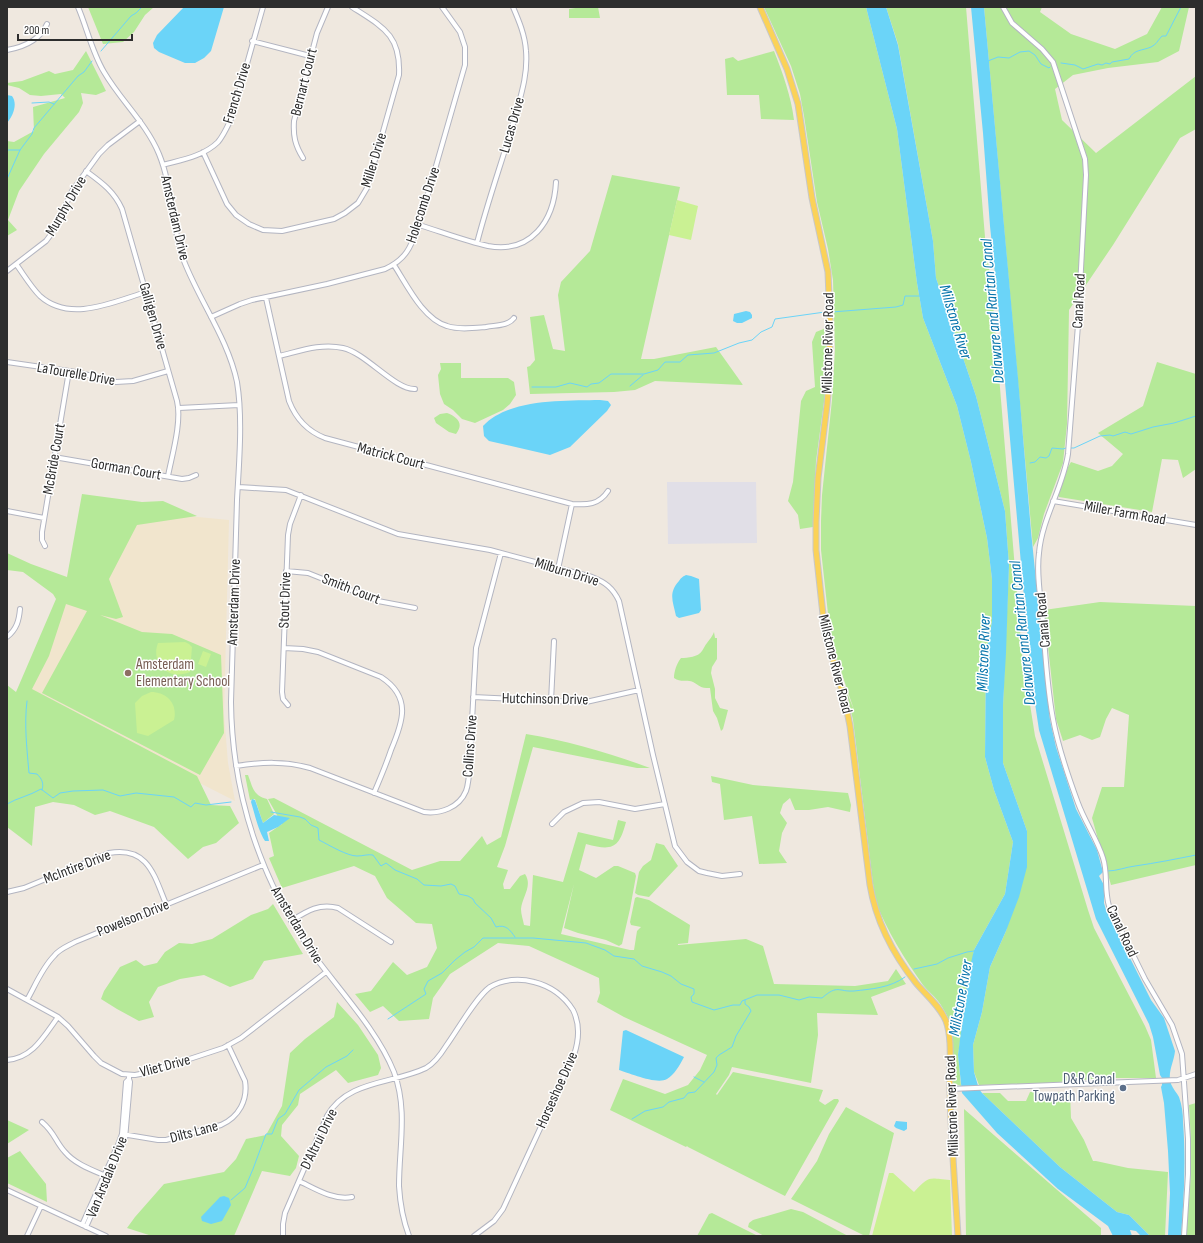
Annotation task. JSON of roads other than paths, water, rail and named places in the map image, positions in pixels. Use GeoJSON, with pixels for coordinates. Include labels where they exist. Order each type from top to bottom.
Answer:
{"type":"FeatureCollection","features":[{"type":"Feature","properties":{"kind":"main road","name":"Millstone River Road"},"geometry":{"type":"LineString","coordinates":[[760,7],[787,69],[795,93],[801,117],[812,198],[828,279],[830,322],[829,382],[818,478],[816,522],[816,550],[823,622],[827,642],[848,713],[870,885],[875,910],[881,927],[902,962],[914,980],[938,1008],[946,1021],[949,1033],[950,1090],[958,1236]]}},
{"type":"Feature","properties":{"kind":"street","name":"Amsterdam Drive"},"geometry":{"type":"LineString","coordinates":[[78,7],[103,70],[140,121],[155,146],[163,166],[181,253],[232,363],[237,383],[239,405],[238,487],[231,702],[236,766],[248,820],[263,865],[275,890],[291,921],[326,972],[376,1038],[386,1055],[395,1078],[400,1095],[402,1116],[400,1197],[402,1212],[409,1236]]}},
{"type":"Feature","properties":{"kind":"street","name":"French Drive"},"geometry":{"type":"LineString","coordinates":[[163,166],[203,152],[217,142],[226,131],[232,117],[252,41],[263,7]]}},
{"type":"Feature","properties":{"kind":"street","name":"Bernart Court"},"geometry":{"type":"LineString","coordinates":[[303,158],[297,147],[293,132],[294,121],[310,56],[317,33],[328,7]]}},
{"type":"Feature","properties":{"kind":"street","name":"Miller Drive"},"geometry":{"type":"LineString","coordinates":[[203,152],[227,204],[236,215],[249,224],[263,230],[282,231],[334,219],[358,203],[367,188],[399,76],[400,64],[397,49],[390,34],[380,24],[352,7]]}},
{"type":"Feature","properties":{"kind":"street","name":"Holecomb Drive"},"geometry":{"type":"LineString","coordinates":[[211,316],[240,304],[385,269],[394,265],[400,260],[411,247],[419,225],[465,65],[465,48],[460,32],[442,7]]}},
{"type":"Feature","properties":{"kind":"street","name":"Lucas Drive"},"geometry":{"type":"LineString","coordinates":[[477,243],[484,215],[509,139],[526,75],[526,51],[523,30],[513,7]]}},
{"type":"Feature","properties":{"kind":"street","name":"Canal Road"},"geometry":{"type":"LineString","coordinates":[[1003,7],[1012,23],[1042,49],[1053,62],[1084,153],[1086,164],[1079,306],[1068,454],[1066,466],[1053,501],[1040,544],[1038,560],[1044,633],[1053,720],[1078,804],[1098,844],[1104,861],[1109,906],[1145,979],[1176,1034],[1182,1054],[1188,1139],[1184,1236]]}},
{"type":"Feature","properties":{"kind":"street"},"geometry":{"type":"LineString","coordinates":[[7,50],[25,45],[40,37],[48,24]]}},
{"type":"Feature","properties":{"kind":"street"},"geometry":{"type":"LineString","coordinates":[[252,41],[310,56]]}},
{"type":"Feature","properties":{"kind":"street","name":"Murphy Drive"},"geometry":{"type":"LineString","coordinates":[[7,270],[49,238],[55,229],[72,191],[86,171],[104,149],[140,121]]}},
{"type":"Feature","properties":{"kind":"street","name":"Galligen Drive"},"geometry":{"type":"LineString","coordinates":[[86,171],[108,188],[120,203],[179,408],[168,476]]}},
{"type":"Feature","properties":{"kind":"street"},"geometry":{"type":"LineString","coordinates":[[419,225],[487,246],[506,247],[516,245],[530,238],[540,229],[548,216],[556,182]]}},
{"type":"Feature","properties":{"kind":"street"},"geometry":{"type":"LineString","coordinates":[[16,264],[41,296],[52,304],[64,309],[76,310],[89,308],[146,292]]}},
{"type":"Feature","properties":{"kind":"street"},"geometry":{"type":"LineString","coordinates":[[394,265],[423,309],[433,319],[447,326],[464,328],[492,326],[507,324],[514,318]]}},
{"type":"Feature","properties":{"kind":"street","name":"Matrick Court"},"geometry":{"type":"LineString","coordinates":[[266,298],[292,408],[296,416],[304,425],[317,435],[467,477],[572,504],[594,504],[601,500],[608,491]]}},
{"type":"Feature","properties":{"kind":"street"},"geometry":{"type":"LineString","coordinates":[[279,356],[319,346],[344,348],[354,352],[403,387],[415,389]]}},
{"type":"Feature","properties":{"kind":"street","name":"LaTourelle Drive"},"geometry":{"type":"LineString","coordinates":[[7,362],[69,371],[110,381],[122,382],[134,381],[168,371]]}},
{"type":"Feature","properties":{"kind":"street","name":"McBride Court"},"geometry":{"type":"LineString","coordinates":[[45,546],[42,540],[42,532],[69,371]]}},
{"type":"Feature","properties":{"kind":"street"},"geometry":{"type":"LineString","coordinates":[[179,408],[239,405]]}},
{"type":"Feature","properties":{"kind":"street","name":"Gorman Court"},"geometry":{"type":"LineString","coordinates":[[54,457],[182,479],[196,475]]}},
{"type":"Feature","properties":{"kind":"street","name":"Milburn Drive"},"geometry":{"type":"LineString","coordinates":[[238,487],[281,489],[398,534],[501,553],[600,580],[611,588],[616,595],[622,613],[664,804],[675,846],[687,862],[699,870],[714,875],[740,874]]}},
{"type":"Feature","properties":{"kind":"street","name":"Stout Drive"},"geometry":{"type":"LineString","coordinates":[[288,705],[283,699],[282,692],[288,530],[301,496]]}},
{"type":"Feature","properties":{"kind":"street","name":"Miller Farm Road"},"geometry":{"type":"LineString","coordinates":[[1053,501],[1196,525]]}},
{"type":"Feature","properties":{"kind":"street"},"geometry":{"type":"LineString","coordinates":[[558,569],[572,504]]}},
{"type":"Feature","properties":{"kind":"street"},"geometry":{"type":"LineString","coordinates":[[7,511],[44,518]]}},
{"type":"Feature","properties":{"kind":"street","name":"Collins Drive"},"geometry":{"type":"LineString","coordinates":[[236,766],[271,762],[301,765],[415,809],[431,813],[449,809],[459,801],[466,791],[469,776],[477,642],[501,553]]}},
{"type":"Feature","properties":{"kind":"street","name":"Smith Court"},"geometry":{"type":"LineString","coordinates":[[286,571],[308,574],[378,601],[415,608]]}},
{"type":"Feature","properties":{"kind":"street"},"geometry":{"type":"LineString","coordinates":[[7,636],[15,630],[19,620],[20,608]]}},
{"type":"Feature","properties":{"kind":"street"},"geometry":{"type":"LineString","coordinates":[[551,701],[554,641]]}},
{"type":"Feature","properties":{"kind":"street"},"geometry":{"type":"LineString","coordinates":[[284,648],[303,649],[318,652],[381,677],[396,691],[402,706],[402,723],[374,793]]}},
{"type":"Feature","properties":{"kind":"street","name":"Hutchinson Drive"},"geometry":{"type":"LineString","coordinates":[[473,697],[586,702],[639,690]]}},
{"type":"Feature","properties":{"kind":"street"},"geometry":{"type":"LineString","coordinates":[[552,824],[564,812],[583,803],[599,802],[635,809],[664,804]]}},
{"type":"Feature","properties":{"kind":"street","name":"McIntire Drive"},"geometry":{"type":"LineString","coordinates":[[7,892],[24,888],[109,853],[119,851],[133,853],[143,859],[152,871],[166,904]]}},
{"type":"Feature","properties":{"kind":"street","name":"Powelson Drive"},"geometry":{"type":"LineString","coordinates":[[27,1000],[46,966],[60,950],[75,942],[263,865]]}},
{"type":"Feature","properties":{"kind":"street"},"geometry":{"type":"LineString","coordinates":[[291,921],[316,907],[338,908],[391,942]]}},
{"type":"Feature","properties":{"kind":"street","name":"Vliet Drive"},"geometry":{"type":"LineString","coordinates":[[7,989],[58,1017],[101,1063],[116,1072],[129,1077],[214,1052],[228,1045],[241,1038],[326,972]]}},
{"type":"Feature","properties":{"kind":"street","name":"Horseshoe Drive"},"geometry":{"type":"LineString","coordinates":[[395,1078],[426,1068],[433,1063],[476,1002],[487,990],[500,983],[519,979],[541,984],[557,993],[573,1011],[578,1024],[578,1043],[574,1055],[503,1208],[494,1221],[474,1236]]}},
{"type":"Feature","properties":{"kind":"street"},"geometry":{"type":"LineString","coordinates":[[7,1060],[15,1059],[28,1054],[58,1017]]}},
{"type":"Feature","properties":{"kind":"street","name":"Dilts Lane"},"geometry":{"type":"LineString","coordinates":[[124,1134],[158,1140],[173,1140],[228,1122],[235,1116],[243,1103],[246,1086],[228,1045]]}},
{"type":"Feature","properties":{"kind":"street"},"geometry":{"type":"LineString","coordinates":[[950,1090],[980,1087],[1163,1081],[1184,1079],[1196,1074]]}},
{"type":"Feature","properties":{"kind":"street","name":"Van Arsdale Drive"},"geometry":{"type":"LineString","coordinates":[[84,1226],[124,1134],[126,1082],[129,1077]]}},
{"type":"Feature","properties":{"kind":"street","name":"D'Altrui Drive"},"geometry":{"type":"LineString","coordinates":[[283,1236],[282,1224],[285,1213],[327,1116],[341,1099],[352,1092],[395,1078]]}},
{"type":"Feature","properties":{"kind":"street"},"geometry":{"type":"LineString","coordinates":[[42,1122],[51,1129],[63,1149],[72,1159],[81,1165],[106,1176]]}},
{"type":"Feature","properties":{"kind":"street"},"geometry":{"type":"LineString","coordinates":[[299,1181],[337,1197],[345,1199],[352,1197]]}},
{"type":"Feature","properties":{"kind":"street"},"geometry":{"type":"LineString","coordinates":[[7,1190],[106,1236]]}},
{"type":"Feature","properties":{"kind":"street"},"geometry":{"type":"LineString","coordinates":[[27,1236],[41,1206]]}},
{"type":"Feature","properties":{"kind":"water"},"geometry":{"type":"Polygon","coordinates":[[[184,7],[224,7],[211,51],[204,58],[195,63],[185,63],[159,52],[154,48],[153,43],[157,35],[184,7]]]}},
{"type":"Feature","properties":{"kind":"water"},"geometry":{"type":"Polygon","coordinates":[[[866,7],[886,7],[898,45],[933,241],[936,278],[976,396],[1005,511],[1009,565],[1003,705],[1003,763],[1027,831],[1027,867],[1019,897],[990,967],[982,1012],[973,1045],[974,1072],[979,1089],[982,1093],[1060,1167],[1117,1212],[1129,1215],[1149,1235],[1156,1236],[1141,1236],[1136,1231],[1130,1230],[1132,1236],[1113,1236],[1108,1226],[1058,1189],[997,1133],[962,1093],[958,1055],[968,975],[974,950],[1005,894],[1013,842],[994,790],[985,757],[986,653],[992,622],[992,579],[987,538],[971,462],[957,406],[923,318],[897,129],[866,7]]]}},
{"type":"Feature","properties":{"kind":"water"},"geometry":{"type":"Polygon","coordinates":[[[971,7],[984,7],[1031,531],[1050,720],[1056,747],[1076,809],[1097,850],[1103,872],[1099,876],[1104,885],[1104,903],[1106,910],[1151,1000],[1164,1018],[1175,1051],[1170,1072],[1170,1080],[1179,1097],[1183,1116],[1184,1193],[1181,1236],[1168,1236],[1170,1193],[1168,1151],[1164,1103],[1161,1087],[1162,1078],[1160,1075],[1153,1037],[1149,1024],[1096,919],[1039,730],[1031,677],[971,7]]]}},
{"type":"Feature","properties":{"kind":"water"},"geometry":{"type":"Polygon","coordinates":[[[7,95],[12,96],[15,106],[7,123],[7,95]]]}},
{"type":"Feature","properties":{"kind":"water"},"geometry":{"type":"Polygon","coordinates":[[[746,311],[750,312],[752,318],[742,323],[733,321],[734,314],[746,311]]]}},
{"type":"Feature","properties":{"kind":"water"},"geometry":{"type":"Polygon","coordinates":[[[554,401],[608,401],[611,405],[607,411],[570,447],[550,455],[489,441],[484,436],[483,426],[494,417],[508,410],[522,406],[554,401]]]}},
{"type":"Feature","properties":{"kind":"water"},"geometry":{"type":"Polygon","coordinates":[[[686,575],[699,579],[701,610],[699,613],[679,618],[676,616],[672,594],[681,578],[686,575]]]}},
{"type":"Feature","properties":{"kind":"water"},"geometry":{"type":"Polygon","coordinates":[[[252,799],[255,800],[263,823],[274,815],[290,818],[278,827],[267,832],[269,841],[265,841],[260,832],[251,802],[252,799]]]}},
{"type":"Feature","properties":{"kind":"water"},"geometry":{"type":"Polygon","coordinates":[[[626,1030],[684,1057],[672,1075],[667,1079],[657,1081],[619,1070],[623,1031],[626,1030]]]}},
{"type":"Feature","properties":{"kind":"water"},"geometry":{"type":"Polygon","coordinates":[[[896,1121],[907,1122],[907,1129],[904,1131],[896,1128],[894,1126],[896,1121]]]}},
{"type":"Feature","properties":{"kind":"water"},"geometry":{"type":"Polygon","coordinates":[[[224,1196],[229,1198],[231,1205],[222,1221],[211,1224],[202,1221],[201,1217],[220,1197],[224,1196]]]}},
{"type":"Feature","properties":{"kind":"waterway"},"geometry":{"type":"LineString","coordinates":[[101,51],[131,16],[142,7]]}},
{"type":"Feature","properties":{"kind":"waterway"},"geometry":{"type":"LineString","coordinates":[[1061,63],[1075,65],[1083,69],[1098,64],[1110,64],[1112,62],[1129,59],[1133,53],[1153,46],[1162,36],[1166,36],[1181,7]]}},
{"type":"Feature","properties":{"kind":"waterway"},"geometry":{"type":"LineString","coordinates":[[988,61],[998,57],[1009,58],[1020,52],[1029,51],[1035,55],[1041,64],[1049,68],[1050,67]]}},
{"type":"Feature","properties":{"kind":"waterway"},"geometry":{"type":"LineString","coordinates":[[7,179],[20,150],[32,134],[34,128],[92,61]]}},
{"type":"Feature","properties":{"kind":"waterway"},"geometry":{"type":"LineString","coordinates":[[32,103],[49,102],[54,104]]}},
{"type":"Feature","properties":{"kind":"waterway"},"geometry":{"type":"LineString","coordinates":[[7,150],[20,150]]}},
{"type":"Feature","properties":{"kind":"waterway"},"geometry":{"type":"LineString","coordinates":[[832,312],[896,307],[903,305],[905,296],[920,296]]}},
{"type":"Feature","properties":{"kind":"waterway"},"geometry":{"type":"LineString","coordinates":[[532,387],[556,387],[570,383],[587,387],[591,384],[599,383],[611,374],[644,374],[658,370],[665,362],[680,362],[688,355],[714,353],[739,343],[752,340],[761,332],[772,327],[775,319],[825,312]]}},
{"type":"Feature","properties":{"kind":"waterway"},"geometry":{"type":"LineString","coordinates":[[630,386],[643,375]]}},
{"type":"Feature","properties":{"kind":"waterway"},"geometry":{"type":"LineString","coordinates":[[1071,448],[1100,436],[1113,436],[1125,432],[1131,434],[1196,416]]}},
{"type":"Feature","properties":{"kind":"waterway"},"geometry":{"type":"LineString","coordinates":[[1030,463],[1035,462],[1040,457],[1046,458],[1049,456],[1052,448],[1066,448]]}},
{"type":"Feature","properties":{"kind":"waterway"},"geometry":{"type":"LineString","coordinates":[[27,701],[26,728],[29,773],[37,774],[43,783],[42,790]]}},
{"type":"Feature","properties":{"kind":"waterway"},"geometry":{"type":"LineString","coordinates":[[7,804],[41,789],[53,798],[60,793],[103,790],[120,796],[136,793],[174,797],[191,807],[195,803],[206,805],[231,802]]}},
{"type":"Feature","properties":{"kind":"waterway"},"geometry":{"type":"LineString","coordinates":[[271,812],[305,819],[311,825],[318,828],[319,840],[353,856],[373,855],[381,866],[386,863],[395,870],[417,879],[424,885],[441,886],[451,884],[455,886],[459,894],[473,899],[475,903],[491,918],[496,927],[505,927],[515,937]]}},
{"type":"Feature","properties":{"kind":"waterway"},"geometry":{"type":"LineString","coordinates":[[1108,871],[1196,855]]}},
{"type":"Feature","properties":{"kind":"waterway"},"geometry":{"type":"LineString","coordinates":[[388,1019],[426,994],[424,989],[428,981],[442,973],[455,960],[474,947],[483,938],[533,938],[586,943],[605,950],[614,956],[634,959],[642,966],[671,976],[681,984],[694,989],[694,994],[691,997],[692,1002],[714,1010],[733,1005],[740,1005],[742,1001],[757,995],[779,995],[799,1000],[809,997],[822,998],[835,990],[854,991],[874,989],[893,984],[905,977]]}},
{"type":"Feature","properties":{"kind":"waterway","name":"Millstone River"},"geometry":{"type":"LineString","coordinates":[[914,969],[937,964],[948,958],[974,951]]}},
{"type":"Feature","properties":{"kind":"waterway"},"geometry":{"type":"LineString","coordinates":[[632,1119],[645,1111],[663,1107],[669,1102],[684,1098],[688,1093],[695,1092],[714,1072],[717,1065],[716,1058],[732,1047],[736,1036],[751,1011],[745,1004],[745,1000]]}},
{"type":"Feature","properties":{"kind":"waterway"},"geometry":{"type":"LineString","coordinates":[[231,1200],[245,1188],[266,1134],[272,1134],[278,1119],[285,1114],[299,1090],[326,1067],[347,1056],[353,1050]]}},
{"type":"Feature","properties":{"kind":"waterway"},"geometry":{"type":"LineString","coordinates":[[694,1077],[704,1082]]}},
{"type":"Feature","properties":{"kind":"place","name":"Amsterdam Elementary School"},"geometry":{"type":"Point","coordinates":[128,673]}},
{"type":"Feature","properties":{"kind":"place","name":"D&R Canal Towpath Parking"},"geometry":{"type":"Point","coordinates":[1123,1088]}},
{"type":"Feature","properties":{"kind":"water label","name":"Delaware and Raritan Canal"},"geometry":{"type":"Point","coordinates":[993,311]}},
{"type":"Feature","properties":{"kind":"water label","name":"Delaware and Raritan Canal"},"geometry":{"type":"Point","coordinates":[1023,633]}}]}
